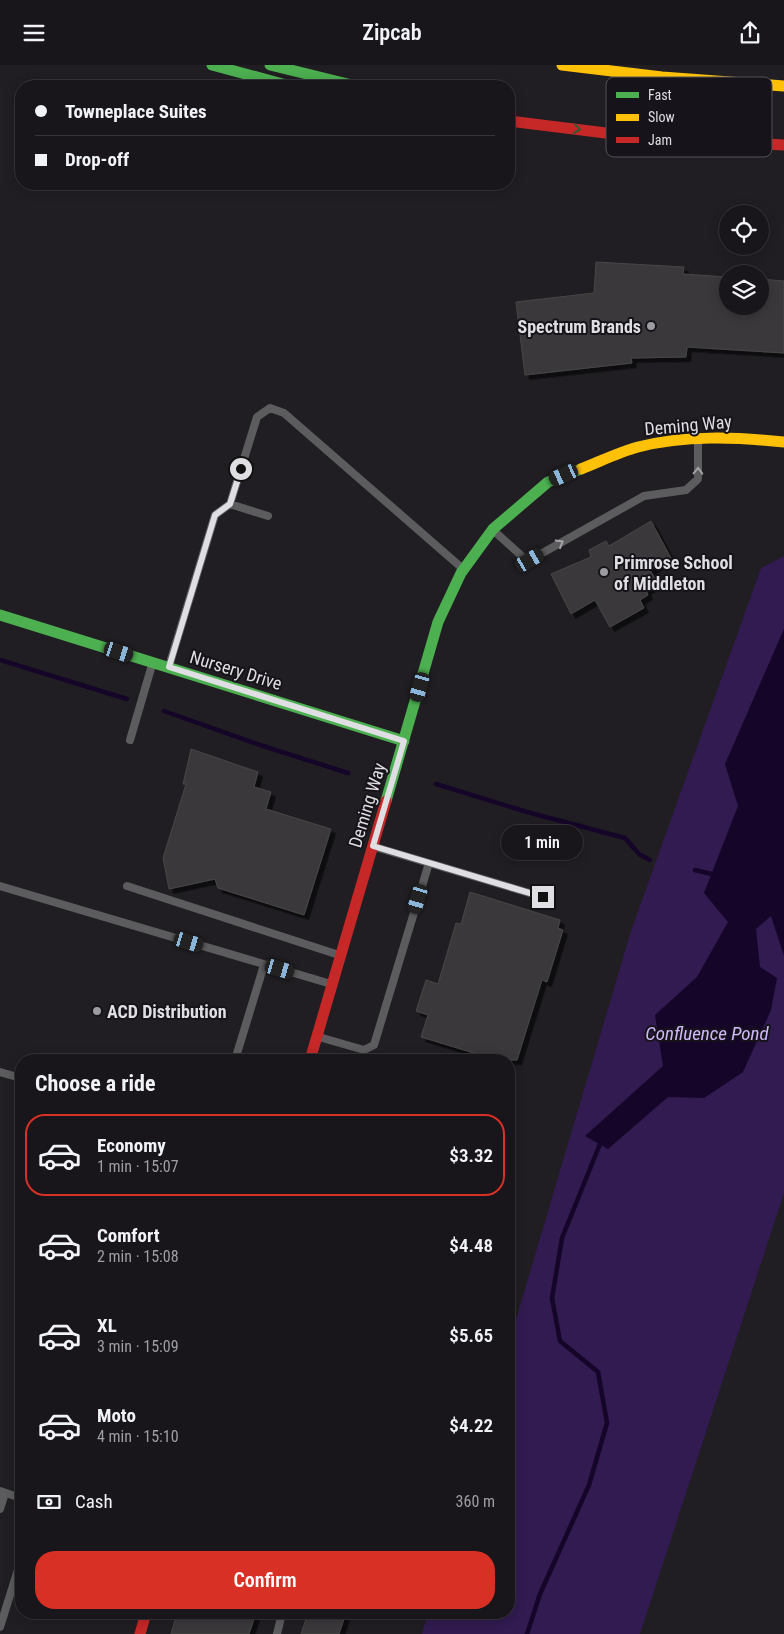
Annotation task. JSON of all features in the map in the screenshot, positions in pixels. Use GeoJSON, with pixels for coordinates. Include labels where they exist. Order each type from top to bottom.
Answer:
{"type":"FeatureCollection","features":[{"type":"Feature","properties":{"kind":"main road"},"geometry":{"type":"LineString","coordinates":[[212,65],[269,80]]}},
{"type":"Feature","properties":{"kind":"main road"},"geometry":{"type":"LineString","coordinates":[[270,65],[331,80]]}},
{"type":"Feature","properties":{"kind":"main road"},"geometry":{"type":"LineString","coordinates":[[562,65],[662,77]]}},
{"type":"Feature","properties":{"kind":"main road"},"geometry":{"type":"LineString","coordinates":[[515,121],[606,133]]}},
{"type":"Feature","properties":{"kind":"main road","name":"Deming Way"},"geometry":{"type":"LineString","coordinates":[[312,1054],[438,622],[464,569],[493,529],[548,483],[598,461],[638,447],[698,438],[744,438],[784,442]]}},
{"type":"Feature","properties":{"kind":"main road","name":"Nursery Drive"},"geometry":{"type":"LineString","coordinates":[[0,615],[404,741]]}},
{"type":"Feature","properties":{"kind":"main road"},"geometry":{"type":"LineString","coordinates":[[140,1634],[144,1619]]}},
{"type":"Feature","properties":{"kind":"lane"},"geometry":{"type":"LineString","coordinates":[[169,667],[215,515],[230,504],[257,417],[263,410],[277,409],[284,413],[464,569]]}},
{"type":"Feature","properties":{"kind":"lane"},"geometry":{"type":"LineString","coordinates":[[493,529],[525,559],[530,560],[644,496],[686,490],[698,479],[698,438]]}},
{"type":"Feature","properties":{"kind":"lane"},"geometry":{"type":"LineString","coordinates":[[230,504],[268,516]]}},
{"type":"Feature","properties":{"kind":"lane"},"geometry":{"type":"LineString","coordinates":[[130,740],[153,663]]}},
{"type":"Feature","properties":{"kind":"lane"},"geometry":{"type":"LineString","coordinates":[[373,846],[543,897]]}},
{"type":"Feature","properties":{"kind":"lane"},"geometry":{"type":"LineString","coordinates":[[317,1036],[364,1050],[374,1045],[429,863]]}},
{"type":"Feature","properties":{"kind":"lane"},"geometry":{"type":"LineString","coordinates":[[0,886],[332,985]]}},
{"type":"Feature","properties":{"kind":"lane"},"geometry":{"type":"LineString","coordinates":[[127,886],[341,956]]}},
{"type":"Feature","properties":{"kind":"lane"},"geometry":{"type":"LineString","coordinates":[[238,1054],[264,965]]}},
{"type":"Feature","properties":{"kind":"lane"},"geometry":{"type":"LineString","coordinates":[[0,1072],[15,1076]]}},
{"type":"Feature","properties":{"kind":"lane"},"geometry":{"type":"LineString","coordinates":[[0,1509],[2,1492],[15,1495]]}},
{"type":"Feature","properties":{"kind":"lane"},"geometry":{"type":"LineString","coordinates":[[0,1627],[3,1605],[15,1575]]}},
{"type":"Feature","properties":{"kind":"lane"},"geometry":{"type":"LineString","coordinates":[[277,1634],[281,1619]]}},
{"type":"Feature","properties":{"kind":"shaded area"},"geometry":{"type":"Polygon","coordinates":[[[784,556],[784,1193],[640,1634],[422,1634],[426,1619],[515,1619],[515,1323],[631,931],[761,568],[784,556]]]}},
{"type":"Feature","properties":{"kind":"water","name":"Confluence Pond"},"geometry":{"type":"Polygon","coordinates":[[[784,629],[784,956],[771,916],[756,929],[760,967],[777,978],[771,1010],[743,1072],[704,1098],[668,1097],[608,1149],[585,1136],[663,1066],[655,1015],[697,977],[728,922],[704,893],[738,806],[725,764],[784,629]]]}},
{"type":"Feature","properties":{"kind":"building","name":"Spectrum Brands"},"geometry":{"type":"Polygon","coordinates":[[[596,262],[684,267],[683,274],[719,276],[719,315],[769,315],[769,280],[784,281],[784,353],[687,347],[686,357],[631,358],[632,363],[525,375],[516,302],[594,293],[596,262]]]}},
{"type":"Feature","properties":{"kind":"building","name":"Primrose School of Middleton"},"geometry":{"type":"Polygon","coordinates":[[[651,521],[671,558],[650,570],[658,584],[646,590],[648,595],[640,600],[644,608],[610,627],[595,600],[571,614],[551,574],[591,557],[589,550],[606,541],[609,546],[651,521]]]}},
{"type":"Feature","properties":{"kind":"building"},"geometry":{"type":"Polygon","coordinates":[[[191,749],[258,772],[254,787],[271,792],[266,809],[331,829],[304,915],[218,888],[215,879],[169,889],[163,858],[186,784],[183,784],[191,749]]]}},
{"type":"Feature","properties":{"kind":"building"},"geometry":{"type":"Polygon","coordinates":[[[470,892],[560,920],[558,928],[563,930],[547,982],[542,980],[517,1060],[515,1060],[515,1054],[477,1054],[421,1037],[428,1015],[416,1011],[426,980],[438,984],[456,923],[461,924],[470,892]]]}},
{"type":"Feature","properties":{"kind":"building"},"geometry":{"type":"Polygon","coordinates":[[[175,1619],[254,1619],[249,1634],[171,1634],[175,1619]]]}},
{"type":"Feature","properties":{"kind":"building"},"geometry":{"type":"Polygon","coordinates":[[[306,1619],[344,1619],[339,1634],[301,1634],[306,1619]]]}},
{"type":"Feature","properties":{"kind":"waterway"},"geometry":{"type":"LineString","coordinates":[[0,660],[127,699]]}},
{"type":"Feature","properties":{"kind":"waterway"},"geometry":{"type":"LineString","coordinates":[[164,711],[263,746],[348,773]]}},
{"type":"Feature","properties":{"kind":"waterway"},"geometry":{"type":"LineString","coordinates":[[436,784],[527,812],[625,838],[639,854],[650,860]]}},
{"type":"Feature","properties":{"kind":"waterway"},"geometry":{"type":"LineString","coordinates":[[695,870],[716,875]]}},
{"type":"Feature","properties":{"kind":"waterway"},"geometry":{"type":"LineString","coordinates":[[527,1634],[540,1594],[589,1485],[607,1423],[598,1372],[560,1341],[552,1298],[562,1238],[600,1144],[603,1141]]}},
{"type":"Feature","properties":{"kind":"traffic: fast"},"geometry":{"type":"LineString","coordinates":[[212,65],[268,80]]}},
{"type":"Feature","properties":{"kind":"traffic: fast"},"geometry":{"type":"LineString","coordinates":[[270,65],[331,80]]}},
{"type":"Feature","properties":{"kind":"traffic: fast"},"geometry":{"type":"LineString","coordinates":[[386,801],[438,622],[461,573],[493,529],[548,482],[581,469]]}},
{"type":"Feature","properties":{"kind":"traffic: fast"},"geometry":{"type":"LineString","coordinates":[[0,615],[404,741]]}},
{"type":"Feature","properties":{"kind":"traffic: slow"},"geometry":{"type":"LineString","coordinates":[[562,65],[662,77]]}},
{"type":"Feature","properties":{"kind":"traffic: slow"},"geometry":{"type":"LineString","coordinates":[[772,85],[784,86]]}},
{"type":"Feature","properties":{"kind":"traffic: slow"},"geometry":{"type":"LineString","coordinates":[[581,469],[631,449],[674,440],[729,438],[784,442]]}},
{"type":"Feature","properties":{"kind":"traffic: jam"},"geometry":{"type":"LineString","coordinates":[[515,122],[606,133]]}},
{"type":"Feature","properties":{"kind":"traffic: jam"},"geometry":{"type":"LineString","coordinates":[[772,144],[784,145]]}},
{"type":"Feature","properties":{"kind":"traffic: jam"},"geometry":{"type":"LineString","coordinates":[[312,1054],[386,801]]}},
{"type":"Feature","properties":{"kind":"traffic: jam"},"geometry":{"type":"LineString","coordinates":[[140,1634],[144,1619]]}},
{"type":"Feature","properties":{"kind":"place","name":"Spectrum Brands"},"geometry":{"type":"Point","coordinates":[651,326]}},
{"type":"Feature","properties":{"kind":"place","name":"Primrose School of Middleton"},"geometry":{"type":"Point","coordinates":[604,572]}},
{"type":"Feature","properties":{"kind":"place","name":"ACD Distribution"},"geometry":{"type":"Point","coordinates":[97,1011]}},
{"type":"Feature","properties":{"kind":"route"},"geometry":{"type":"LineString","coordinates":[[241,469],[230,504],[215,515],[169,667],[404,741],[373,846],[543,897]]}}]}
